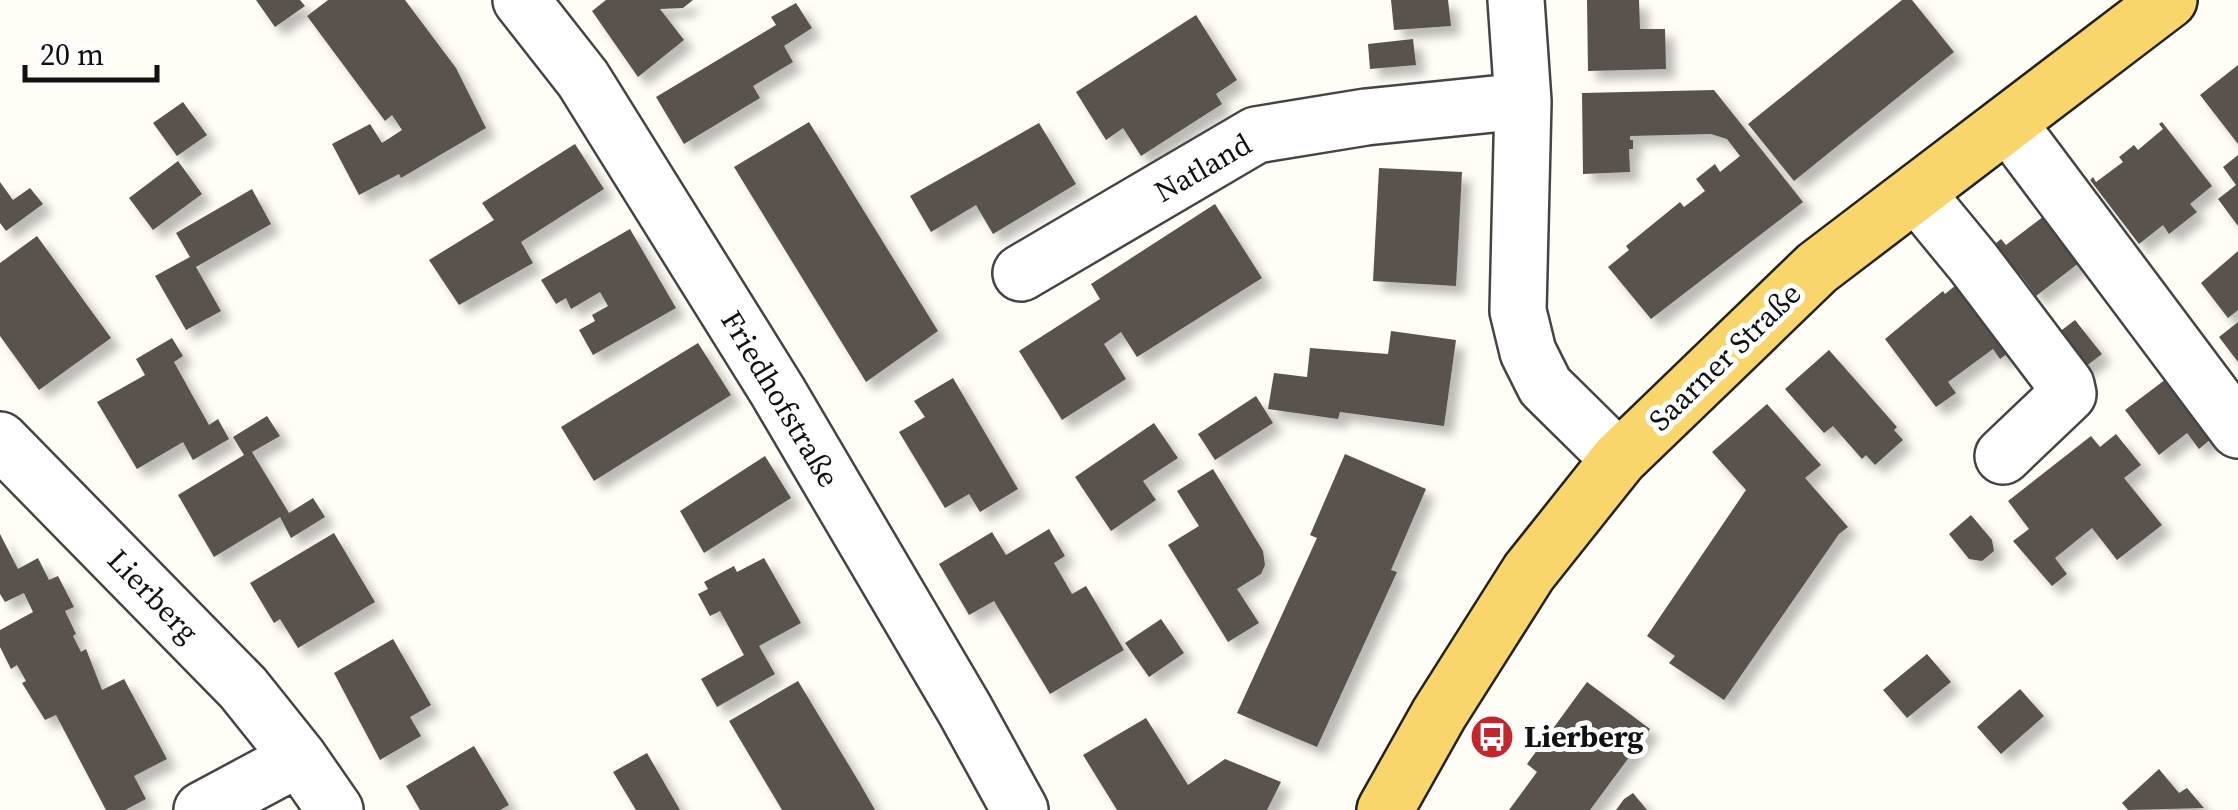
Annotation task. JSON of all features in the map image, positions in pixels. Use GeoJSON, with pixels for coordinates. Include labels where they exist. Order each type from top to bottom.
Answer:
{"type":"FeatureCollection","features":[{"type":"Feature","properties":{"kind":"main road","name":"Saarner Straße"},"geometry":{"type":"LineString","coordinates":[[1385,810],[1439,714],[1529,572],[1619,459],[1818,268],[2169,0]]}},
{"type":"Feature","properties":{"kind":"street","name":"Friedhofstraße"},"geometry":{"type":"LineString","coordinates":[[521,0],[584,79],[778,392],[1020,810]]}},
{"type":"Feature","properties":{"kind":"street"},"geometry":{"type":"LineString","coordinates":[[1516,0],[1523,102],[1518,311],[1528,352],[1546,386],[1619,459]]}},
{"type":"Feature","properties":{"kind":"street","name":"Natland"},"geometry":{"type":"LineString","coordinates":[[1021,273],[1256,135],[1366,117],[1523,102]]}},
{"type":"Feature","properties":{"kind":"street"},"geometry":{"type":"LineString","coordinates":[[2008,124],[2238,430]]}},
{"type":"Feature","properties":{"kind":"street"},"geometry":{"type":"LineString","coordinates":[[1917,194],[2066,385],[2068,394],[2003,456]]}},
{"type":"Feature","properties":{"kind":"street","name":"Lierberg"},"geometry":{"type":"LineString","coordinates":[[0,440],[242,688],[299,758],[334,810]]}},
{"type":"Feature","properties":{"kind":"street"},"geometry":{"type":"LineString","coordinates":[[202,810],[299,758]]}},
{"type":"Feature","properties":{"kind":"building"},"geometry":{"type":"Polygon","coordinates":[[[256,0],[300,0],[305,6],[275,27],[256,0]]]}},
{"type":"Feature","properties":{"kind":"building"},"geometry":{"type":"Polygon","coordinates":[[[328,0],[405,0],[456,68],[486,128],[401,178],[399,174],[359,195],[332,144],[370,124],[382,143],[402,130],[392,115],[385,121],[307,16],[328,0]]]}},
{"type":"Feature","properties":{"kind":"building"},"geometry":{"type":"Polygon","coordinates":[[[606,0],[693,0],[683,8],[660,9],[684,40],[638,77],[592,11],[606,0]]]}},
{"type":"Feature","properties":{"kind":"building"},"geometry":{"type":"Polygon","coordinates":[[[1391,0],[1448,0],[1451,26],[1394,30],[1391,0]]]}},
{"type":"Feature","properties":{"kind":"building"},"geometry":{"type":"Polygon","coordinates":[[[1587,0],[1639,0],[1640,29],[1665,29],[1666,69],[1588,71],[1587,0]]]}},
{"type":"Feature","properties":{"kind":"building"},"geometry":{"type":"Polygon","coordinates":[[[1902,0],[1912,0],[1954,52],[1794,181],[1748,124],[1902,0]]]}},
{"type":"Feature","properties":{"kind":"building"},"geometry":{"type":"Polygon","coordinates":[[[796,3],[812,28],[784,46],[793,62],[753,86],[760,98],[684,144],[656,97],[776,25],[771,17],[796,3]]]}},
{"type":"Feature","properties":{"kind":"building"},"geometry":{"type":"Polygon","coordinates":[[[1196,15],[1237,80],[1216,94],[1222,104],[1141,156],[1123,128],[1106,140],[1076,92],[1196,15]]]}},
{"type":"Feature","properties":{"kind":"building"},"geometry":{"type":"Polygon","coordinates":[[[1413,39],[1416,65],[1370,69],[1368,44],[1413,39]]]}},
{"type":"Feature","properties":{"kind":"building"},"geometry":{"type":"Polygon","coordinates":[[[2238,65],[2238,144],[2200,95],[2238,65]]]}},
{"type":"Feature","properties":{"kind":"building"},"geometry":{"type":"Polygon","coordinates":[[[1714,90],[1803,202],[1651,319],[1608,267],[1629,250],[1626,246],[1680,202],[1684,207],[1705,191],[1696,179],[1715,164],[1720,172],[1740,156],[1727,139],[1711,134],[1630,136],[1630,172],[1583,174],[1582,93],[1714,90]]]}},
{"type":"Feature","properties":{"kind":"building"},"geometry":{"type":"Polygon","coordinates":[[[183,102],[207,135],[177,156],[153,123],[183,102]]]}},
{"type":"Feature","properties":{"kind":"building"},"geometry":{"type":"Polygon","coordinates":[[[809,122],[938,331],[866,382],[734,167],[809,122]]]}},
{"type":"Feature","properties":{"kind":"building"},"geometry":{"type":"Polygon","coordinates":[[[2162,122],[2212,186],[2190,204],[2197,212],[2169,234],[2163,225],[2139,244],[2090,180],[2093,177],[2096,182],[2123,162],[2119,157],[2134,145],[2138,150],[2163,129],[2159,124],[2162,122]]]}},
{"type":"Feature","properties":{"kind":"building"},"geometry":{"type":"Polygon","coordinates":[[[1039,123],[1076,184],[993,234],[976,205],[931,232],[910,196],[1039,123]]]}},
{"type":"Feature","properties":{"kind":"building"},"geometry":{"type":"Polygon","coordinates":[[[575,144],[604,189],[521,242],[533,263],[459,305],[429,260],[494,220],[482,203],[575,144]]]}},
{"type":"Feature","properties":{"kind":"building"},"geometry":{"type":"Polygon","coordinates":[[[2238,155],[2238,226],[2218,199],[2236,185],[2223,167],[2238,155]]]}},
{"type":"Feature","properties":{"kind":"building"},"geometry":{"type":"Polygon","coordinates":[[[178,161],[202,194],[153,230],[129,198],[178,161]]]}},
{"type":"Feature","properties":{"kind":"building"},"geometry":{"type":"Polygon","coordinates":[[[1379,168],[1462,172],[1456,286],[1373,281],[1379,168]]]}},
{"type":"Feature","properties":{"kind":"building"},"geometry":{"type":"Polygon","coordinates":[[[0,182],[13,200],[30,188],[43,204],[6,231],[0,223],[0,182]]]}},
{"type":"Feature","properties":{"kind":"building"},"geometry":{"type":"Polygon","coordinates":[[[252,189],[271,224],[196,267],[221,311],[186,330],[155,276],[190,257],[176,233],[252,189]]]}},
{"type":"Feature","properties":{"kind":"building"},"geometry":{"type":"Polygon","coordinates":[[[1215,204],[1262,278],[1137,357],[1121,332],[1104,344],[1126,379],[1062,420],[1019,351],[1100,299],[1091,284],[1215,204]]]}},
{"type":"Feature","properties":{"kind":"building"},"geometry":{"type":"Polygon","coordinates":[[[2048,213],[2084,259],[2036,296],[2020,274],[2003,287],[1980,256],[2001,239],[2006,245],[2048,213]]]}},
{"type":"Feature","properties":{"kind":"building"},"geometry":{"type":"Polygon","coordinates":[[[630,229],[676,308],[593,355],[579,330],[595,321],[592,315],[608,306],[600,292],[571,309],[566,298],[556,304],[541,280],[630,229]]]}},
{"type":"Feature","properties":{"kind":"building"},"geometry":{"type":"Polygon","coordinates":[[[37,236],[111,338],[39,390],[0,336],[0,263],[37,236]]]}},
{"type":"Feature","properties":{"kind":"building"},"geometry":{"type":"Polygon","coordinates":[[[2238,251],[2238,310],[2228,318],[2201,283],[2238,251]]]}},
{"type":"Feature","properties":{"kind":"building"},"geometry":{"type":"Polygon","coordinates":[[[1968,275],[2020,344],[2000,359],[1993,349],[1948,382],[1956,393],[1936,407],[1885,339],[1968,275]]]}},
{"type":"Feature","properties":{"kind":"building"},"geometry":{"type":"Polygon","coordinates":[[[2075,320],[2102,354],[2073,376],[2046,342],[2075,320]]]}},
{"type":"Feature","properties":{"kind":"building"},"geometry":{"type":"Polygon","coordinates":[[[2238,322],[2238,362],[2219,337],[2238,322]]]}},
{"type":"Feature","properties":{"kind":"building"},"geometry":{"type":"Polygon","coordinates":[[[1391,331],[1456,340],[1444,426],[1340,412],[1338,419],[1268,409],[1274,373],[1307,377],[1310,348],[1388,354],[1391,331]]]}},
{"type":"Feature","properties":{"kind":"building"},"geometry":{"type":"Polygon","coordinates":[[[172,338],[183,356],[174,362],[209,425],[218,419],[229,439],[193,460],[183,442],[137,469],[97,402],[145,375],[136,359],[172,338]]]}},
{"type":"Feature","properties":{"kind":"building"},"geometry":{"type":"Polygon","coordinates":[[[698,343],[731,395],[594,481],[561,427],[698,343]]]}},
{"type":"Feature","properties":{"kind":"building"},"geometry":{"type":"Polygon","coordinates":[[[1829,350],[1897,427],[1894,430],[1903,440],[1875,465],[1866,455],[1862,459],[1833,426],[1824,433],[1785,389],[1829,350]]]}},
{"type":"Feature","properties":{"kind":"building"},"geometry":{"type":"Polygon","coordinates":[[[2174,373],[2219,432],[2199,449],[2187,433],[2159,455],[2125,410],[2174,373]]]}},
{"type":"Feature","properties":{"kind":"building"},"geometry":{"type":"Polygon","coordinates":[[[953,378],[1018,489],[980,512],[969,494],[945,508],[899,432],[925,417],[914,401],[953,378]]]}},
{"type":"Feature","properties":{"kind":"building"},"geometry":{"type":"Polygon","coordinates":[[[1256,396],[1273,423],[1215,460],[1198,434],[1256,396]]]}},
{"type":"Feature","properties":{"kind":"building"},"geometry":{"type":"Polygon","coordinates":[[[1767,404],[1821,465],[1805,478],[1848,527],[1839,534],[1724,700],[1669,663],[1675,656],[1647,636],[1746,490],[1712,452],[1767,404]]]}},
{"type":"Feature","properties":{"kind":"building"},"geometry":{"type":"Polygon","coordinates":[[[267,416],[280,436],[252,452],[289,513],[313,498],[325,517],[291,538],[280,517],[214,557],[178,495],[244,455],[233,437],[267,416]]]}},
{"type":"Feature","properties":{"kind":"building"},"geometry":{"type":"Polygon","coordinates":[[[1154,423],[1178,458],[1143,481],[1156,500],[1111,531],[1075,477],[1154,423]]]}},
{"type":"Feature","properties":{"kind":"building"},"geometry":{"type":"Polygon","coordinates":[[[2116,434],[2141,465],[2124,478],[2162,525],[2117,560],[2092,528],[2055,558],[2067,574],[2052,586],[2013,541],[2029,529],[2008,501],[2091,436],[2100,447],[2116,434]]]}},
{"type":"Feature","properties":{"kind":"building"},"geometry":{"type":"Polygon","coordinates":[[[1345,454],[1426,489],[1391,570],[1397,572],[1317,747],[1237,713],[1317,538],[1310,535],[1345,454]]]}},
{"type":"Feature","properties":{"kind":"building"},"geometry":{"type":"Polygon","coordinates":[[[765,456],[791,498],[704,553],[680,511],[765,456]]]}},
{"type":"Feature","properties":{"kind":"building"},"geometry":{"type":"Polygon","coordinates":[[[1213,469],[1263,551],[1265,565],[1261,574],[1237,589],[1259,623],[1228,642],[1168,545],[1199,526],[1177,491],[1213,469]]]}},
{"type":"Feature","properties":{"kind":"building"},"geometry":{"type":"Polygon","coordinates":[[[1971,515],[1992,540],[1994,551],[1982,561],[1969,559],[1949,534],[1971,515]]]}},
{"type":"Feature","properties":{"kind":"building"},"geometry":{"type":"Polygon","coordinates":[[[1049,529],[1065,556],[1054,563],[1072,594],[1086,586],[1124,650],[1050,694],[994,601],[969,615],[939,564],[992,532],[1006,555],[1049,529]]]}},
{"type":"Feature","properties":{"kind":"building"},"geometry":{"type":"Polygon","coordinates":[[[334,533],[375,602],[298,648],[280,619],[274,623],[250,583],[334,533]]]}},
{"type":"Feature","properties":{"kind":"building"},"geometry":{"type":"Polygon","coordinates":[[[0,534],[18,569],[38,558],[49,580],[58,576],[74,607],[65,611],[76,634],[73,636],[81,652],[86,649],[102,690],[124,679],[167,759],[134,776],[146,799],[125,810],[106,810],[56,715],[45,720],[22,683],[26,681],[17,665],[11,669],[0,647],[0,630],[33,612],[24,593],[5,602],[0,594],[0,534]]]}},
{"type":"Feature","properties":{"kind":"building"},"geometry":{"type":"Polygon","coordinates":[[[764,558],[801,623],[759,646],[775,674],[717,707],[701,679],[744,655],[720,611],[710,616],[698,594],[708,589],[704,582],[734,566],[737,572],[764,558]]]}},
{"type":"Feature","properties":{"kind":"building"},"geometry":{"type":"Polygon","coordinates":[[[1161,619],[1184,653],[1149,677],[1125,643],[1161,619]]]}},
{"type":"Feature","properties":{"kind":"building"},"geometry":{"type":"Polygon","coordinates":[[[393,639],[431,705],[410,717],[421,736],[380,760],[334,673],[393,639]]]}},
{"type":"Feature","properties":{"kind":"building"},"geometry":{"type":"Polygon","coordinates":[[[1927,654],[1951,682],[1907,718],[1883,690],[1927,654]]]}},
{"type":"Feature","properties":{"kind":"building"},"geometry":{"type":"Polygon","coordinates":[[[798,681],[875,810],[782,810],[729,721],[798,681]]]}},
{"type":"Feature","properties":{"kind":"building"},"geometry":{"type":"Polygon","coordinates":[[[1587,682],[1650,729],[1590,810],[1509,810],[1537,772],[1527,764],[1587,682]]]}},
{"type":"Feature","properties":{"kind":"building"},"geometry":{"type":"Polygon","coordinates":[[[2020,689],[2044,716],[2001,754],[1977,727],[2020,689]]]}},
{"type":"Feature","properties":{"kind":"building"},"geometry":{"type":"Polygon","coordinates":[[[1146,718],[1188,785],[1225,759],[1281,782],[1267,810],[1117,810],[1083,755],[1146,718]]]}},
{"type":"Feature","properties":{"kind":"building"},"geometry":{"type":"Polygon","coordinates":[[[474,746],[509,805],[500,810],[420,810],[406,786],[474,746]]]}},
{"type":"Feature","properties":{"kind":"building"},"geometry":{"type":"Polygon","coordinates":[[[647,753],[680,810],[636,810],[613,772],[647,753]]]}},
{"type":"Feature","properties":{"kind":"building"},"geometry":{"type":"Polygon","coordinates":[[[2159,769],[2179,793],[2187,788],[2204,808],[2128,810],[2122,803],[2159,769]]]}},
{"type":"Feature","properties":{"kind":"building"},"geometry":{"type":"Polygon","coordinates":[[[1633,793],[1647,810],[1616,810],[1624,799],[1633,793]]]}},
{"type":"Feature","properties":{"kind":"place","name":"Lierberg"},"geometry":{"type":"Point","coordinates":[1492,737]}}]}
